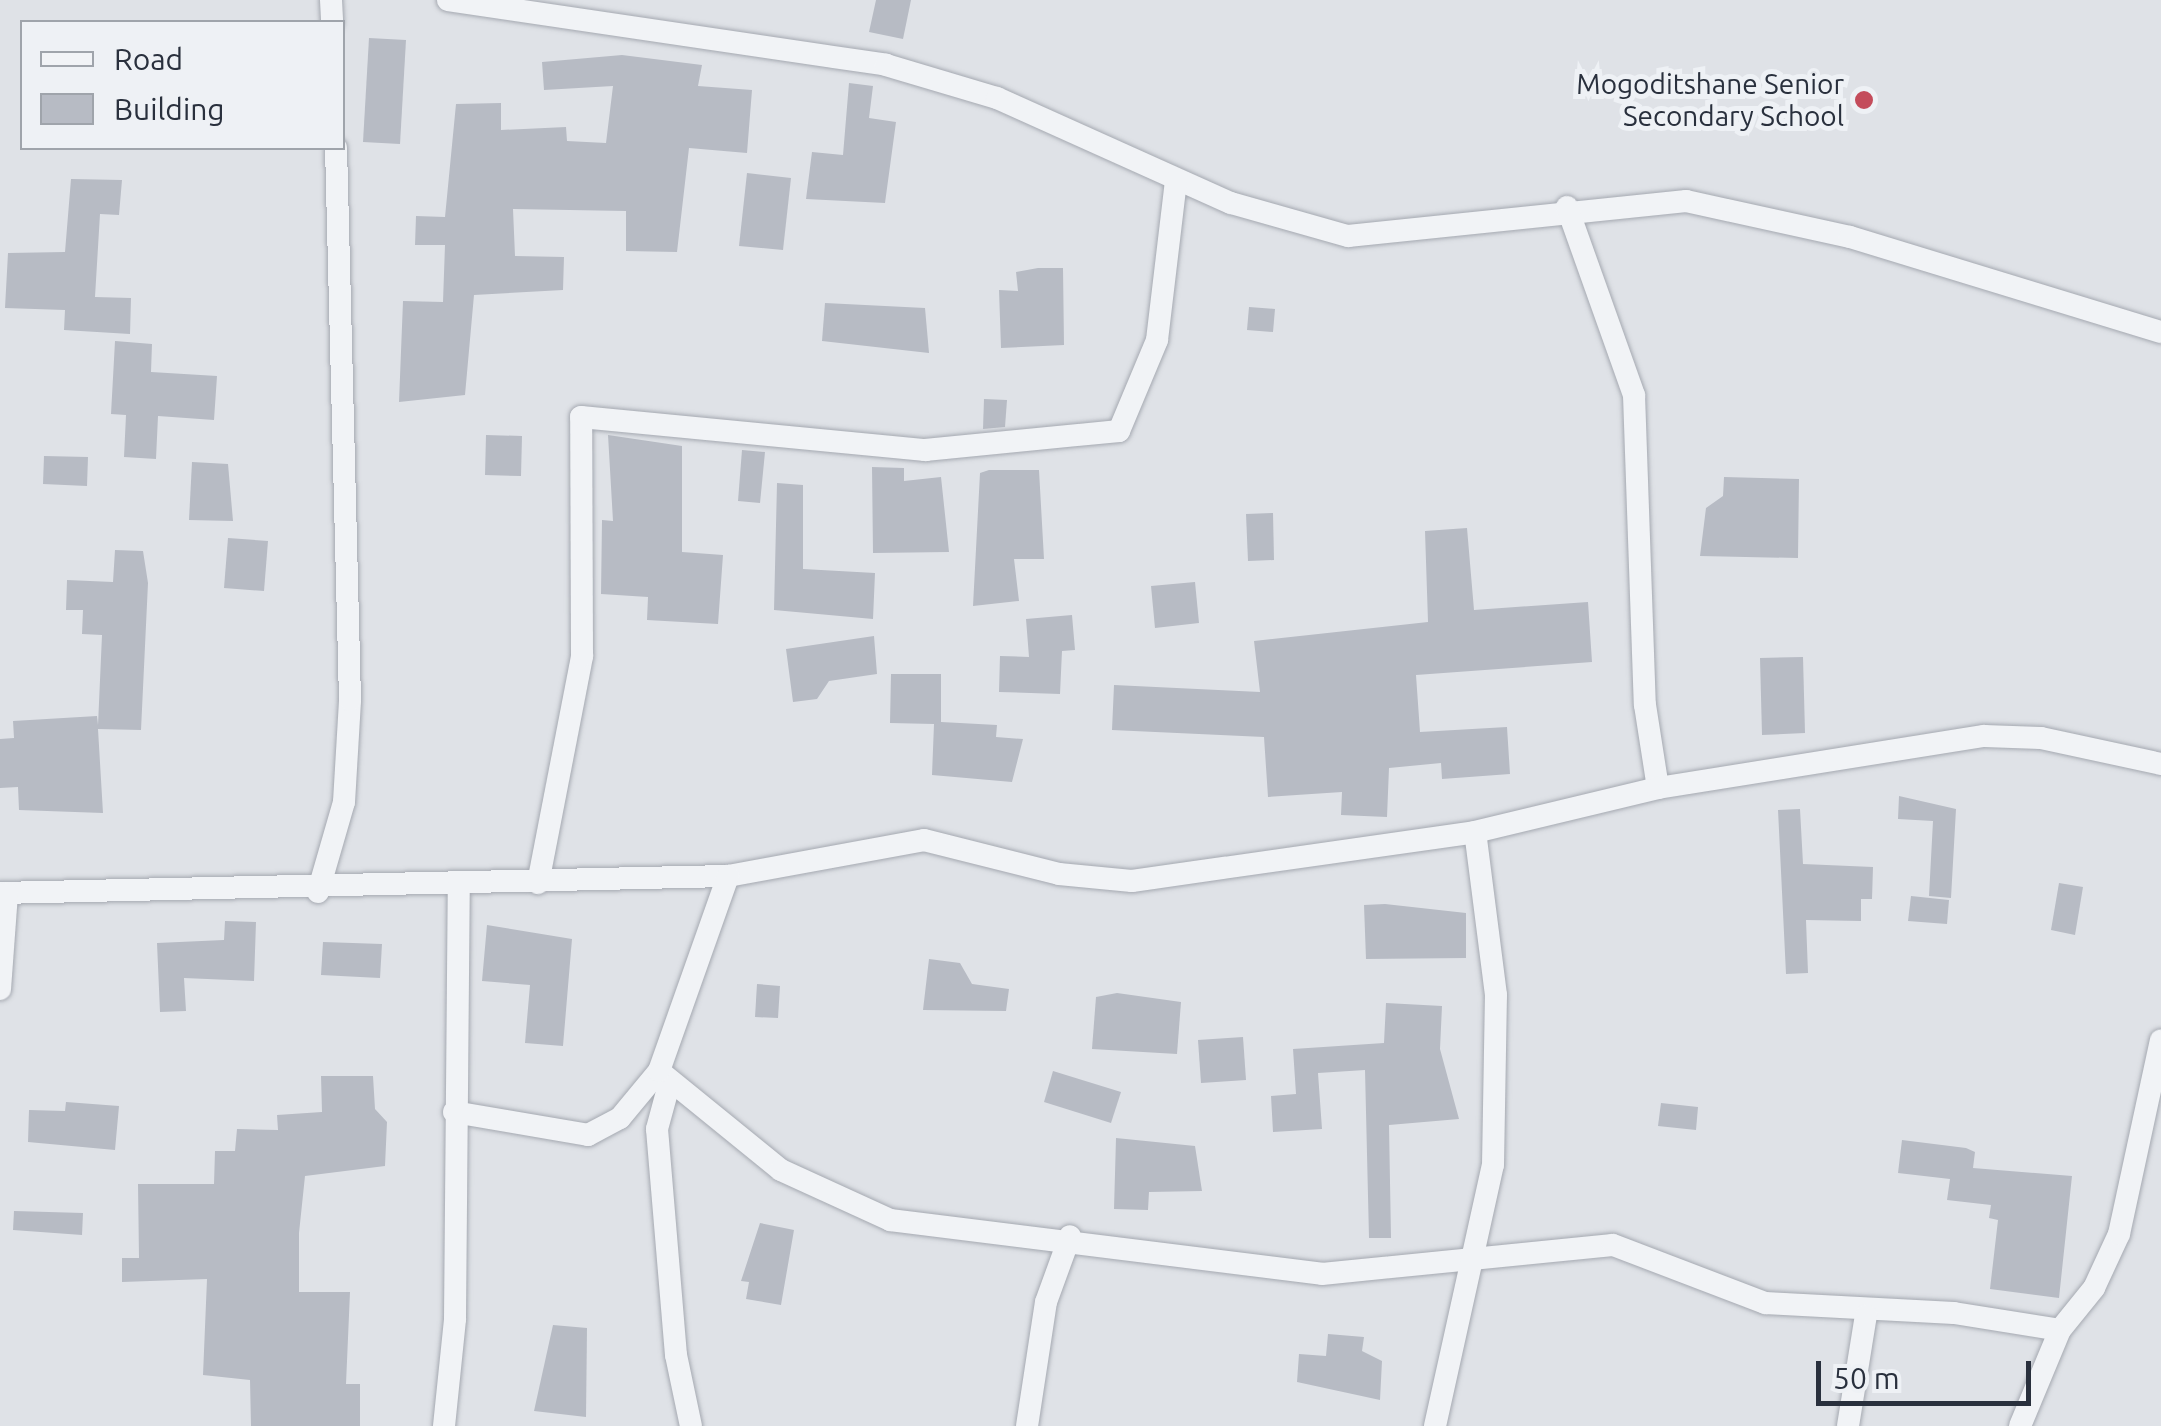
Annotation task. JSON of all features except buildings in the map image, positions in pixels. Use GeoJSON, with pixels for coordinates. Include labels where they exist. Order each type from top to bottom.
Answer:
{"type":"FeatureCollection","features":[{"type":"Feature","properties":{"kind":"street"},"geometry":{"type":"LineString","coordinates":[[448,0],[886,66],[998,98],[1176,180],[1348,236],[1567,207],[1686,201],[1739,209],[2161,332]]}},
{"type":"Feature","properties":{"kind":"street"},"geometry":{"type":"LineString","coordinates":[[318,892],[344,802],[350,723],[336,150]]}},
{"type":"Feature","properties":{"kind":"street"},"geometry":{"type":"LineString","coordinates":[[538,883],[582,656],[581,417],[925,450],[1119,431],[1156,340],[1176,180]]}},
{"type":"Feature","properties":{"kind":"street"},"geometry":{"type":"LineString","coordinates":[[1567,207],[1634,396],[1645,704],[1658,788]]}},
{"type":"Feature","properties":{"kind":"street"},"geometry":{"type":"LineString","coordinates":[[0,989],[4,893],[318,892],[728,876],[924,840],[1059,874],[1132,881],[1475,832],[1658,788],[2013,735],[2161,764]]}},
{"type":"Feature","properties":{"kind":"street"},"geometry":{"type":"LineString","coordinates":[[1436,1426],[1466,1258],[1494,1146],[1496,996],[1475,832]]}},
{"type":"Feature","properties":{"kind":"street"},"geometry":{"type":"LineString","coordinates":[[691,1426],[676,1355],[657,1129],[664,1076],[728,876]]}},
{"type":"Feature","properties":{"kind":"street"},"geometry":{"type":"LineString","coordinates":[[444,1426],[455,1319],[459,885]]}},
{"type":"Feature","properties":{"kind":"street"},"geometry":{"type":"LineString","coordinates":[[2020,1426],[2060,1330],[2094,1288],[2119,1234],[2161,1040]]}},
{"type":"Feature","properties":{"kind":"street"},"geometry":{"type":"LineString","coordinates":[[454,1112],[588,1135],[620,1118],[664,1076]]}},
{"type":"Feature","properties":{"kind":"street"},"geometry":{"type":"LineString","coordinates":[[664,1076],[781,1170],[855,1210],[1070,1236],[1322,1274],[1613,1244],[1714,1290],[1866,1315],[1954,1313],[2060,1330]]}},
{"type":"Feature","properties":{"kind":"street"},"geometry":{"type":"LineString","coordinates":[[1027,1426],[1046,1302],[1070,1236]]}},
{"type":"Feature","properties":{"kind":"street"},"geometry":{"type":"LineString","coordinates":[[1848,1426],[1866,1315]]}},
{"type":"Feature","properties":{"kind":"place","name":"Mogoditshane Senior Secondary School"},"geometry":{"type":"Point","coordinates":[1864,100]}}]}
